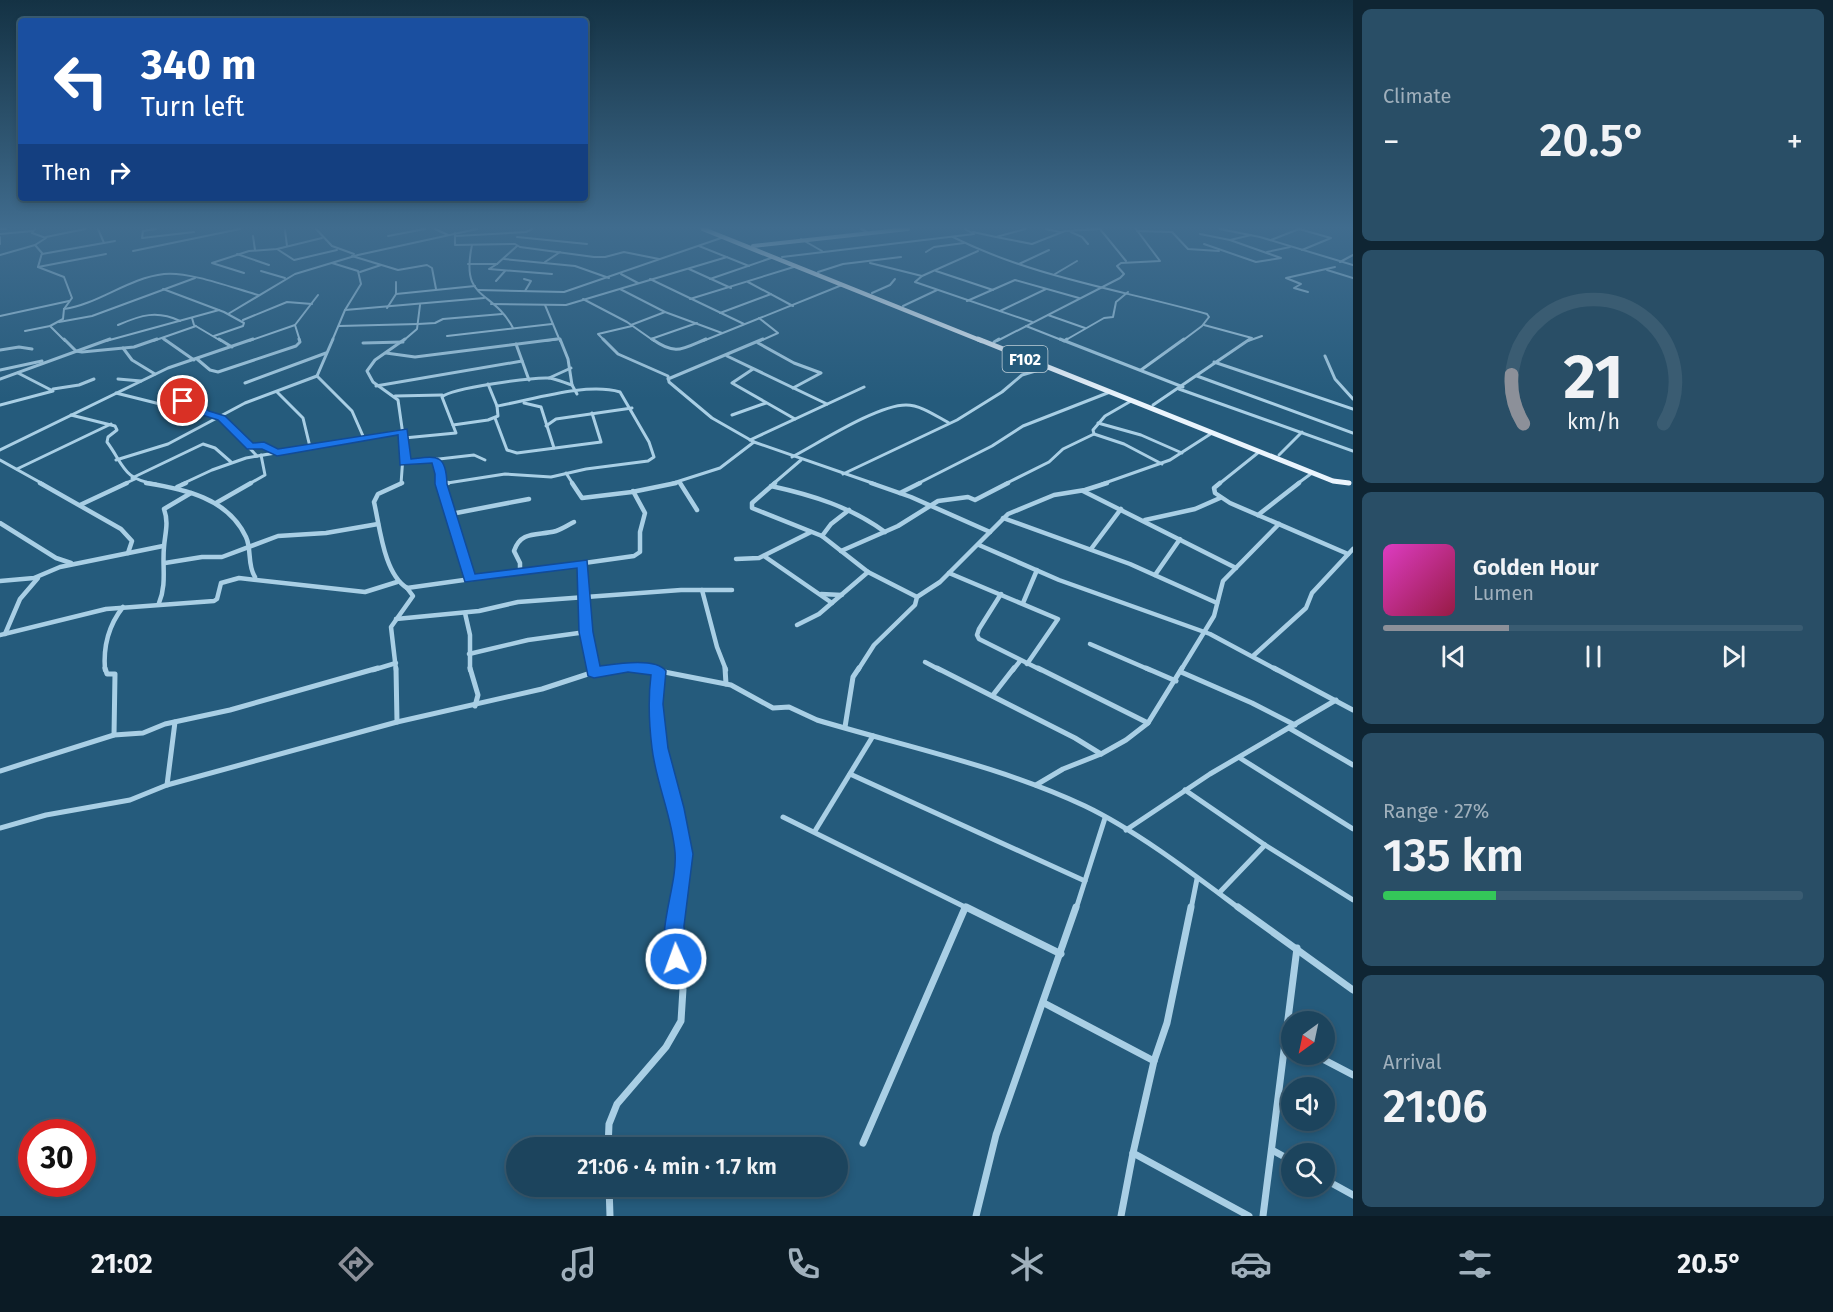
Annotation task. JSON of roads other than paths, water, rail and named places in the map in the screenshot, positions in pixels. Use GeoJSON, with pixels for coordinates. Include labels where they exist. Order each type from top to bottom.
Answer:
{"type":"FeatureCollection","features":[{"type":"Feature","properties":{"kind":"main road","name":"F102"},"geometry":{"type":"LineString","coordinates":[[844,286],[1312,473],[1351,484]]}},
{"type":"Feature","properties":{"kind":"main road","name":"F102"},"geometry":{"type":"LineString","coordinates":[[853,286],[994,342],[1049,367],[1153,405],[1351,484]]}},
{"type":"Feature","properties":{"kind":"street"},"geometry":{"type":"LineString","coordinates":[[59,322],[63,319],[64,309],[72,295],[68,292],[66,286]]}},
{"type":"Feature","properties":{"kind":"street"},"geometry":{"type":"LineString","coordinates":[[64,309],[91,304],[127,286]]}},
{"type":"Feature","properties":{"kind":"street"},"geometry":{"type":"LineString","coordinates":[[25,331],[92,316],[172,286]]}},
{"type":"Feature","properties":{"kind":"street"},"geometry":{"type":"LineString","coordinates":[[224,286],[258,295]]}},
{"type":"Feature","properties":{"kind":"street"},"geometry":{"type":"LineString","coordinates":[[228,314],[273,286]]}},
{"type":"Feature","properties":{"kind":"street"},"geometry":{"type":"LineString","coordinates":[[116,460],[168,444],[245,404],[316,376],[345,310],[360,286]]}},
{"type":"Feature","properties":{"kind":"street"},"geometry":{"type":"LineString","coordinates":[[387,308],[396,294],[396,286]]}},
{"type":"Feature","properties":{"kind":"street"},"geometry":{"type":"LineString","coordinates":[[396,294],[475,286],[484,298],[511,322],[513,328]]}},
{"type":"Feature","properties":{"kind":"street"},"geometry":{"type":"LineString","coordinates":[[525,291],[528,286]]}},
{"type":"Feature","properties":{"kind":"street"},"geometry":{"type":"LineString","coordinates":[[478,290],[564,292],[584,286]]}},
{"type":"Feature","properties":{"kind":"street"},"geometry":{"type":"LineString","coordinates":[[491,304],[566,305],[630,286]]}},
{"type":"Feature","properties":{"kind":"street"},"geometry":{"type":"LineString","coordinates":[[663,286],[744,324]]}},
{"type":"Feature","properties":{"kind":"street"},"geometry":{"type":"LineString","coordinates":[[726,286],[731,288]]}},
{"type":"Feature","properties":{"kind":"street"},"geometry":{"type":"LineString","coordinates":[[690,299],[737,286]]}},
{"type":"Feature","properties":{"kind":"street"},"geometry":{"type":"LineString","coordinates":[[755,286],[793,306]]}},
{"type":"Feature","properties":{"kind":"street"},"geometry":{"type":"LineString","coordinates":[[583,299],[632,325],[666,349],[677,351],[840,286]]}},
{"type":"Feature","properties":{"kind":"street"},"geometry":{"type":"LineString","coordinates":[[872,293],[889,286]]}},
{"type":"Feature","properties":{"kind":"street"},"geometry":{"type":"LineString","coordinates":[[925,286],[1032,322]]}},
{"type":"Feature","properties":{"kind":"street"},"geometry":{"type":"LineString","coordinates":[[980,286],[993,290]]}},
{"type":"Feature","properties":{"kind":"street"},"geometry":{"type":"LineString","coordinates":[[967,301],[1002,286]]}},
{"type":"Feature","properties":{"kind":"street"},"geometry":{"type":"LineString","coordinates":[[1035,286],[1079,298]]}},
{"type":"Feature","properties":{"kind":"street"},"geometry":{"type":"LineString","coordinates":[[1094,286],[1128,292],[1203,312],[1209,317],[1204,325],[1141,370]]}},
{"type":"Feature","properties":{"kind":"street"},"geometry":{"type":"LineString","coordinates":[[994,342],[1101,286]]}},
{"type":"Feature","properties":{"kind":"street"},"geometry":{"type":"LineString","coordinates":[[1298,286],[1294,288],[1308,292]]}},
{"type":"Feature","properties":{"kind":"street"},"geometry":{"type":"LineString","coordinates":[[163,289],[243,320],[286,302],[312,304]]}},
{"type":"Feature","properties":{"kind":"street"},"geometry":{"type":"LineString","coordinates":[[620,289],[665,312],[722,333]]}},
{"type":"Feature","properties":{"kind":"street"},"geometry":{"type":"LineString","coordinates":[[999,311],[1046,289]]}},
{"type":"Feature","properties":{"kind":"street"},"geometry":{"type":"LineString","coordinates":[[903,306],[937,290]]}},
{"type":"Feature","properties":{"kind":"street"},"geometry":{"type":"LineString","coordinates":[[1064,341],[1104,318],[1113,317],[1115,303],[1128,292]]}},
{"type":"Feature","properties":{"kind":"street"},"geometry":{"type":"LineString","coordinates":[[720,313],[771,294]]}},
{"type":"Feature","properties":{"kind":"street"},"geometry":{"type":"LineString","coordinates":[[0,450],[155,374],[295,325],[318,295]]}},
{"type":"Feature","properties":{"kind":"street"},"geometry":{"type":"LineString","coordinates":[[345,310],[484,298]]}},
{"type":"Feature","properties":{"kind":"street"},"geometry":{"type":"LineString","coordinates":[[0,316],[69,301]]}},
{"type":"Feature","properties":{"kind":"street"},"geometry":{"type":"LineString","coordinates":[[420,305],[418,324],[414,334],[369,365],[367,371],[376,386],[395,396],[442,395],[488,384],[549,378],[571,368]]}},
{"type":"Feature","properties":{"kind":"street"},"geometry":{"type":"LineString","coordinates":[[544,305],[549,312],[571,368],[572,385],[577,393]]}},
{"type":"Feature","properties":{"kind":"street"},"geometry":{"type":"LineString","coordinates":[[0,379],[76,351],[219,310]]}},
{"type":"Feature","properties":{"kind":"street"},"geometry":{"type":"LineString","coordinates":[[118,326],[151,312],[165,314],[180,321]]}},
{"type":"Feature","properties":{"kind":"street"},"geometry":{"type":"LineString","coordinates":[[665,312],[632,325],[602,332],[599,335],[618,354],[653,369],[668,379],[712,418],[752,441],[792,457],[900,493],[990,532]]}},
{"type":"Feature","properties":{"kind":"street"},"geometry":{"type":"LineString","coordinates":[[339,326],[435,323],[443,319],[502,314]]}},
{"type":"Feature","properties":{"kind":"street"},"geometry":{"type":"LineString","coordinates":[[1048,315],[1085,328]]}},
{"type":"Feature","properties":{"kind":"street"},"geometry":{"type":"LineString","coordinates":[[192,318],[196,326],[233,347]]}},
{"type":"Feature","properties":{"kind":"street"},"geometry":{"type":"LineString","coordinates":[[668,379],[778,333],[759,318]]}},
{"type":"Feature","properties":{"kind":"street"},"geometry":{"type":"LineString","coordinates":[[214,336],[243,326],[243,320]]}},
{"type":"Feature","properties":{"kind":"street"},"geometry":{"type":"LineString","coordinates":[[651,339],[697,323]]}},
{"type":"Feature","properties":{"kind":"street"},"geometry":{"type":"LineString","coordinates":[[447,336],[552,324]]}},
{"type":"Feature","properties":{"kind":"street"},"geometry":{"type":"LineString","coordinates":[[162,338],[210,370],[218,372],[299,344],[295,325]]}},
{"type":"Feature","properties":{"kind":"street"},"geometry":{"type":"LineString","coordinates":[[1204,325],[1252,338]]}},
{"type":"Feature","properties":{"kind":"street"},"geometry":{"type":"LineString","coordinates":[[50,326],[76,351],[123,348],[196,326]]}},
{"type":"Feature","properties":{"kind":"street"},"geometry":{"type":"LineString","coordinates":[[1026,326],[1141,370],[1181,388],[1353,451]]}},
{"type":"Feature","properties":{"kind":"street"},"geometry":{"type":"LineString","coordinates":[[1153,405],[1181,388],[1214,362],[1252,338],[1262,336]]}},
{"type":"Feature","properties":{"kind":"street"},"geometry":{"type":"LineString","coordinates":[[386,353],[415,357],[559,339]]}},
{"type":"Feature","properties":{"kind":"street"},"geometry":{"type":"LineString","coordinates":[[363,343],[403,342]]}},
{"type":"Feature","properties":{"kind":"street"},"geometry":{"type":"LineString","coordinates":[[758,342],[794,363],[821,373],[793,388]]}},
{"type":"Feature","properties":{"kind":"street"},"geometry":{"type":"LineString","coordinates":[[516,344],[529,380]]}},
{"type":"Feature","properties":{"kind":"street"},"geometry":{"type":"LineString","coordinates":[[0,350],[19,347],[32,349]]}},
{"type":"Feature","properties":{"kind":"street"},"geometry":{"type":"LineString","coordinates":[[123,348],[124,354],[155,374]]}},
{"type":"Feature","properties":{"kind":"street"},"geometry":{"type":"LineString","coordinates":[[245,383],[326,353]]}},
{"type":"Feature","properties":{"kind":"street"},"geometry":{"type":"LineString","coordinates":[[726,356],[827,404]]}},
{"type":"Feature","properties":{"kind":"street"},"geometry":{"type":"LineString","coordinates":[[1325,356],[1332,372],[1353,399]]}},
{"type":"Feature","properties":{"kind":"street"},"geometry":{"type":"LineString","coordinates":[[0,370],[56,358]]}},
{"type":"Feature","properties":{"kind":"street"},"geometry":{"type":"LineString","coordinates":[[376,386],[522,361]]}},
{"type":"Feature","properties":{"kind":"street"},"geometry":{"type":"LineString","coordinates":[[1214,362],[1353,409]]}},
{"type":"Feature","properties":{"kind":"street"},"geometry":{"type":"LineString","coordinates":[[842,474],[949,423],[1002,392],[1022,375],[1049,367]]}},
{"type":"Feature","properties":{"kind":"street"},"geometry":{"type":"LineString","coordinates":[[753,369],[732,383],[795,419]]}},
{"type":"Feature","properties":{"kind":"street"},"geometry":{"type":"LineString","coordinates":[[18,372],[53,389],[74,386],[94,379]]}},
{"type":"Feature","properties":{"kind":"street"},"geometry":{"type":"LineString","coordinates":[[316,376],[352,411],[363,436]]}},
{"type":"Feature","properties":{"kind":"street"},"geometry":{"type":"LineString","coordinates":[[1197,376],[1353,433]]}},
{"type":"Feature","properties":{"kind":"street"},"geometry":{"type":"LineString","coordinates":[[117,378],[141,381]]}},
{"type":"Feature","properties":{"kind":"street"},"geometry":{"type":"LineString","coordinates":[[549,378],[572,385]]}},
{"type":"Feature","properties":{"kind":"street"},"geometry":{"type":"LineString","coordinates":[[453,425],[495,418],[499,412],[488,384]]}},
{"type":"Feature","properties":{"kind":"street"},"geometry":{"type":"LineString","coordinates":[[566,473],[582,498],[680,482],[723,466],[752,441],[864,387]]}},
{"type":"Feature","properties":{"kind":"street"},"geometry":{"type":"LineString","coordinates":[[441,484],[505,474],[547,477],[652,459],[651,444],[632,408],[615,390],[600,388],[497,406]]}},
{"type":"Feature","properties":{"kind":"street"},"geometry":{"type":"LineString","coordinates":[[0,405],[49,393],[53,389]]}},
{"type":"Feature","properties":{"kind":"street"},"geometry":{"type":"LineString","coordinates":[[277,392],[303,418],[309,447]]}},
{"type":"Feature","properties":{"kind":"street"},"geometry":{"type":"LineString","coordinates":[[900,493],[992,446],[1023,426],[1110,392]]}},
{"type":"Feature","properties":{"kind":"street"},"geometry":{"type":"LineString","coordinates":[[116,393],[180,409]]}},
{"type":"Feature","properties":{"kind":"street"},"geometry":{"type":"LineString","coordinates":[[404,438],[453,434],[457,431],[445,407],[442,395]]}},
{"type":"Feature","properties":{"kind":"street"},"geometry":{"type":"LineString","coordinates":[[395,396],[401,413],[406,458],[402,484],[378,494],[374,502],[390,569],[397,582],[407,588],[413,597],[392,627],[396,663],[397,722]]}},
{"type":"Feature","properties":{"kind":"street"},"geometry":{"type":"LineString","coordinates":[[172,406],[187,401],[200,410],[220,418],[259,456],[265,475],[216,503]]}},
{"type":"Feature","properties":{"kind":"street"},"geometry":{"type":"LineString","coordinates":[[1094,434],[1093,430],[1098,423],[1110,412],[1131,401]]}},
{"type":"Feature","properties":{"kind":"street"},"geometry":{"type":"LineString","coordinates":[[520,402],[541,407],[554,448]]}},
{"type":"Feature","properties":{"kind":"street"},"geometry":{"type":"LineString","coordinates":[[732,415],[766,404]]}},
{"type":"Feature","properties":{"kind":"street"},"geometry":{"type":"LineString","coordinates":[[792,457],[865,419],[900,405],[912,406],[949,423]]}},
{"type":"Feature","properties":{"kind":"street"},"geometry":{"type":"LineString","coordinates":[[546,426],[556,419],[632,408]]}},
{"type":"Feature","properties":{"kind":"street"},"geometry":{"type":"LineString","coordinates":[[495,418],[507,450],[512,453],[601,442],[592,413]]}},
{"type":"Feature","properties":{"kind":"street"},"geometry":{"type":"LineString","coordinates":[[71,415],[115,426],[117,430],[108,437],[106,442],[112,448],[116,460],[133,479],[177,488],[216,503],[226,510],[247,535],[250,546],[250,570],[255,577]]}},
{"type":"Feature","properties":{"kind":"street"},"geometry":{"type":"LineString","coordinates":[[1098,423],[1141,435],[1182,453]]}},
{"type":"Feature","properties":{"kind":"street"},"geometry":{"type":"LineString","coordinates":[[17,469],[111,424]]}},
{"type":"Feature","properties":{"kind":"street"},"geometry":{"type":"LineString","coordinates":[[177,488],[231,462],[363,436],[403,431]]}},
{"type":"Feature","properties":{"kind":"street"},"geometry":{"type":"LineString","coordinates":[[1279,455],[1302,432]]}},
{"type":"Feature","properties":{"kind":"street"},"geometry":{"type":"LineString","coordinates":[[845,727],[853,677],[874,645],[915,606],[917,597],[949,573],[1003,518],[1031,503],[1054,495],[1082,491],[1162,464],[1212,433]]}},
{"type":"Feature","properties":{"kind":"street"},"geometry":{"type":"LineString","coordinates":[[842,550],[909,520],[938,501],[968,497],[975,500],[1049,462],[1063,449],[1094,434],[1124,444],[1162,464]]}},
{"type":"Feature","properties":{"kind":"street"},"geometry":{"type":"LineString","coordinates":[[80,504],[203,444],[215,448],[231,462]]}},
{"type":"Feature","properties":{"kind":"street"},"geometry":{"type":"LineString","coordinates":[[250,447],[264,446],[277,453]]}},
{"type":"Feature","properties":{"kind":"street"},"geometry":{"type":"LineString","coordinates":[[1259,452],[1214,488],[1220,498],[1348,554]]}},
{"type":"Feature","properties":{"kind":"street"},"geometry":{"type":"LineString","coordinates":[[404,463],[474,456],[485,460]]}},
{"type":"Feature","properties":{"kind":"street"},"geometry":{"type":"LineString","coordinates":[[436,459],[441,474],[441,484],[470,579]]}},
{"type":"Feature","properties":{"kind":"street"},"geometry":{"type":"LineString","coordinates":[[0,460],[80,504],[130,537],[132,545],[128,553]]}},
{"type":"Feature","properties":{"kind":"street"},"geometry":{"type":"LineString","coordinates":[[801,460],[752,503],[752,508],[822,536],[868,572],[917,597]]}},
{"type":"Feature","properties":{"kind":"street"},"geometry":{"type":"LineString","coordinates":[[1258,515],[1312,473]]}},
{"type":"Feature","properties":{"kind":"street"},"geometry":{"type":"LineString","coordinates":[[680,482],[697,510]]}},
{"type":"Feature","properties":{"kind":"street"},"geometry":{"type":"LineString","coordinates":[[771,486],[807,495],[849,510],[885,532]]}},
{"type":"Feature","properties":{"kind":"street"},"geometry":{"type":"LineString","coordinates":[[407,588],[634,556],[640,552],[640,532],[645,513],[633,491]]}},
{"type":"Feature","properties":{"kind":"street"},"geometry":{"type":"LineString","coordinates":[[1082,491],[1236,568]]}},
{"type":"Feature","properties":{"kind":"street"},"geometry":{"type":"LineString","coordinates":[[159,603],[162,597],[165,563],[163,546],[168,527],[164,509],[192,493]]}},
{"type":"Feature","properties":{"kind":"street"},"geometry":{"type":"LineString","coordinates":[[1144,520],[1195,509],[1220,498]]}},
{"type":"Feature","properties":{"kind":"street"},"geometry":{"type":"LineString","coordinates":[[451,514],[529,499]]}},
{"type":"Feature","properties":{"kind":"street"},"geometry":{"type":"LineString","coordinates":[[1091,549],[1121,509]]}},
{"type":"Feature","properties":{"kind":"street"},"geometry":{"type":"LineString","coordinates":[[822,536],[831,524],[849,510]]}},
{"type":"Feature","properties":{"kind":"street"},"geometry":{"type":"LineString","coordinates":[[1003,518],[1091,549],[1217,603]]}},
{"type":"Feature","properties":{"kind":"street"},"geometry":{"type":"LineString","coordinates":[[520,572],[520,562],[514,551],[522,537],[557,531],[574,522]]}},
{"type":"Feature","properties":{"kind":"street"},"geometry":{"type":"LineString","coordinates":[[0,523],[56,558],[73,564]]}},
{"type":"Feature","properties":{"kind":"street"},"geometry":{"type":"LineString","coordinates":[[165,563],[202,557],[222,557],[278,537],[315,532],[326,533],[378,524]]}},
{"type":"Feature","properties":{"kind":"street"},"geometry":{"type":"LineString","coordinates":[[1036,785],[1063,769],[1126,741],[1148,723],[1214,616],[1217,590],[1279,524]]}},
{"type":"Feature","properties":{"kind":"street"},"geometry":{"type":"LineString","coordinates":[[736,559],[764,556],[778,546],[811,532]]}},
{"type":"Feature","properties":{"kind":"street"},"geometry":{"type":"LineString","coordinates":[[1155,575],[1180,539]]}},
{"type":"Feature","properties":{"kind":"street"},"geometry":{"type":"LineString","coordinates":[[979,545],[1037,570],[1205,632],[1353,710]]}},
{"type":"Feature","properties":{"kind":"street"},"geometry":{"type":"LineString","coordinates":[[0,581],[39,576],[73,564],[163,546]]}},
{"type":"Feature","properties":{"kind":"street"},"geometry":{"type":"LineString","coordinates":[[1253,656],[1306,608],[1312,593],[1353,549]]}},
{"type":"Feature","properties":{"kind":"street"},"geometry":{"type":"LineString","coordinates":[[764,556],[832,603]]}},
{"type":"Feature","properties":{"kind":"street"},"geometry":{"type":"LineString","coordinates":[[583,563],[586,632],[594,672]]}},
{"type":"Feature","properties":{"kind":"street"},"geometry":{"type":"LineString","coordinates":[[1023,603],[1037,570]]}},
{"type":"Feature","properties":{"kind":"street"},"geometry":{"type":"LineString","coordinates":[[797,625],[819,614],[868,572]]}},
{"type":"Feature","properties":{"kind":"street"},"geometry":{"type":"LineString","coordinates":[[949,573],[1023,603],[1058,621],[1027,664]]}},
{"type":"Feature","properties":{"kind":"street"},"geometry":{"type":"LineString","coordinates":[[3,635],[23,593],[39,576]]}},
{"type":"Feature","properties":{"kind":"street"},"geometry":{"type":"LineString","coordinates":[[3,635],[97,610],[159,603],[214,601],[224,581],[255,577],[359,593],[380,591],[397,582]]}},
{"type":"Feature","properties":{"kind":"street"},"geometry":{"type":"LineString","coordinates":[[702,590],[717,647],[726,670],[726,684]]}},
{"type":"Feature","properties":{"kind":"street"},"geometry":{"type":"LineString","coordinates":[[396,619],[465,613],[518,602],[657,591],[732,590]]}},
{"type":"Feature","properties":{"kind":"street"},"geometry":{"type":"LineString","coordinates":[[821,594],[842,595]]}},
{"type":"Feature","properties":{"kind":"street"},"geometry":{"type":"LineString","coordinates":[[1001,594],[977,635],[987,645],[1148,723]]}},
{"type":"Feature","properties":{"kind":"street"},"geometry":{"type":"LineString","coordinates":[[114,735],[115,674],[107,674],[105,671],[104,650],[110,624],[123,607]]}},
{"type":"Feature","properties":{"kind":"street"},"geometry":{"type":"LineString","coordinates":[[465,613],[469,623],[470,669],[478,690],[475,706]]}},
{"type":"Feature","properties":{"kind":"street"},"geometry":{"type":"LineString","coordinates":[[469,654],[528,640],[586,632]]}},
{"type":"Feature","properties":{"kind":"street"},"geometry":{"type":"LineString","coordinates":[[1090,644],[1176,681]]}},
{"type":"Feature","properties":{"kind":"street"},"geometry":{"type":"LineString","coordinates":[[993,695],[1020,661]]}},
{"type":"Feature","properties":{"kind":"street"},"geometry":{"type":"LineString","coordinates":[[926,662],[1075,738],[1101,754]]}},
{"type":"Feature","properties":{"kind":"street"},"geometry":{"type":"LineString","coordinates":[[0,771],[114,735],[143,733],[175,722],[230,710],[396,663]]}},
{"type":"Feature","properties":{"kind":"street"},"geometry":{"type":"LineString","coordinates":[[0,828],[46,815],[130,800],[167,785],[397,722],[542,689],[594,672],[628,667],[726,684],[773,708],[789,707],[817,720],[1008,774],[1086,807],[1126,830],[1219,893],[1353,990]]}},
{"type":"Feature","properties":{"kind":"street"},"geometry":{"type":"LineString","coordinates":[[608,1137],[609,1124],[617,1104],[666,1047],[676,1031],[684,1010],[683,989],[674,939],[684,854],[676,808],[660,748],[656,704],[658,671]]}},
{"type":"Feature","properties":{"kind":"street"},"geometry":{"type":"LineString","coordinates":[[1181,672],[1252,703],[1353,765]]}},
{"type":"Feature","properties":{"kind":"street"},"geometry":{"type":"LineString","coordinates":[[1126,830],[1185,790],[1336,700]]}},
{"type":"Feature","properties":{"kind":"street"},"geometry":{"type":"LineString","coordinates":[[167,785],[175,722]]}},
{"type":"Feature","properties":{"kind":"street"},"geometry":{"type":"LineString","coordinates":[[815,831],[873,736]]}},
{"type":"Feature","properties":{"kind":"street"},"geometry":{"type":"LineString","coordinates":[[1240,758],[1353,829]]}},
{"type":"Feature","properties":{"kind":"street"},"geometry":{"type":"LineString","coordinates":[[850,774],[1085,881]]}},
{"type":"Feature","properties":{"kind":"street"},"geometry":{"type":"LineString","coordinates":[[1185,790],[1264,845],[1353,900]]}},
{"type":"Feature","properties":{"kind":"street"},"geometry":{"type":"LineString","coordinates":[[783,817],[1061,954]]}},
{"type":"Feature","properties":{"kind":"street"},"geometry":{"type":"LineString","coordinates":[[976,1216],[996,1135],[1061,954],[1105,819]]}},
{"type":"Feature","properties":{"kind":"street"},"geometry":{"type":"LineString","coordinates":[[1219,893],[1264,845]]}},
{"type":"Feature","properties":{"kind":"street"},"geometry":{"type":"LineString","coordinates":[[1121,1216],[1154,1061],[1167,1023],[1197,879]]}},
{"type":"Feature","properties":{"kind":"street"},"geometry":{"type":"LineString","coordinates":[[863,1143],[965,908]]}},
{"type":"Feature","properties":{"kind":"street"},"geometry":{"type":"LineString","coordinates":[[1288,1011],[1297,948]]}},
{"type":"Feature","properties":{"kind":"street"},"geometry":{"type":"LineString","coordinates":[[1044,1003],[1154,1061]]}},
{"type":"Feature","properties":{"kind":"street"},"geometry":{"type":"LineString","coordinates":[[1263,1216],[1281,1065]]}},
{"type":"Feature","properties":{"kind":"street"},"geometry":{"type":"LineString","coordinates":[[1334,1065],[1353,1075]]}},
{"type":"Feature","properties":{"kind":"street"},"geometry":{"type":"LineString","coordinates":[[1272,1150],[1281,1155]]}},
{"type":"Feature","properties":{"kind":"street"},"geometry":{"type":"LineString","coordinates":[[1133,1153],[1249,1216]]}},
{"type":"Feature","properties":{"kind":"street"},"geometry":{"type":"LineString","coordinates":[[1335,1185],[1353,1195]]}},
{"type":"Feature","properties":{"kind":"street"},"geometry":{"type":"LineString","coordinates":[[609,1197],[610,1216]]}}]}
